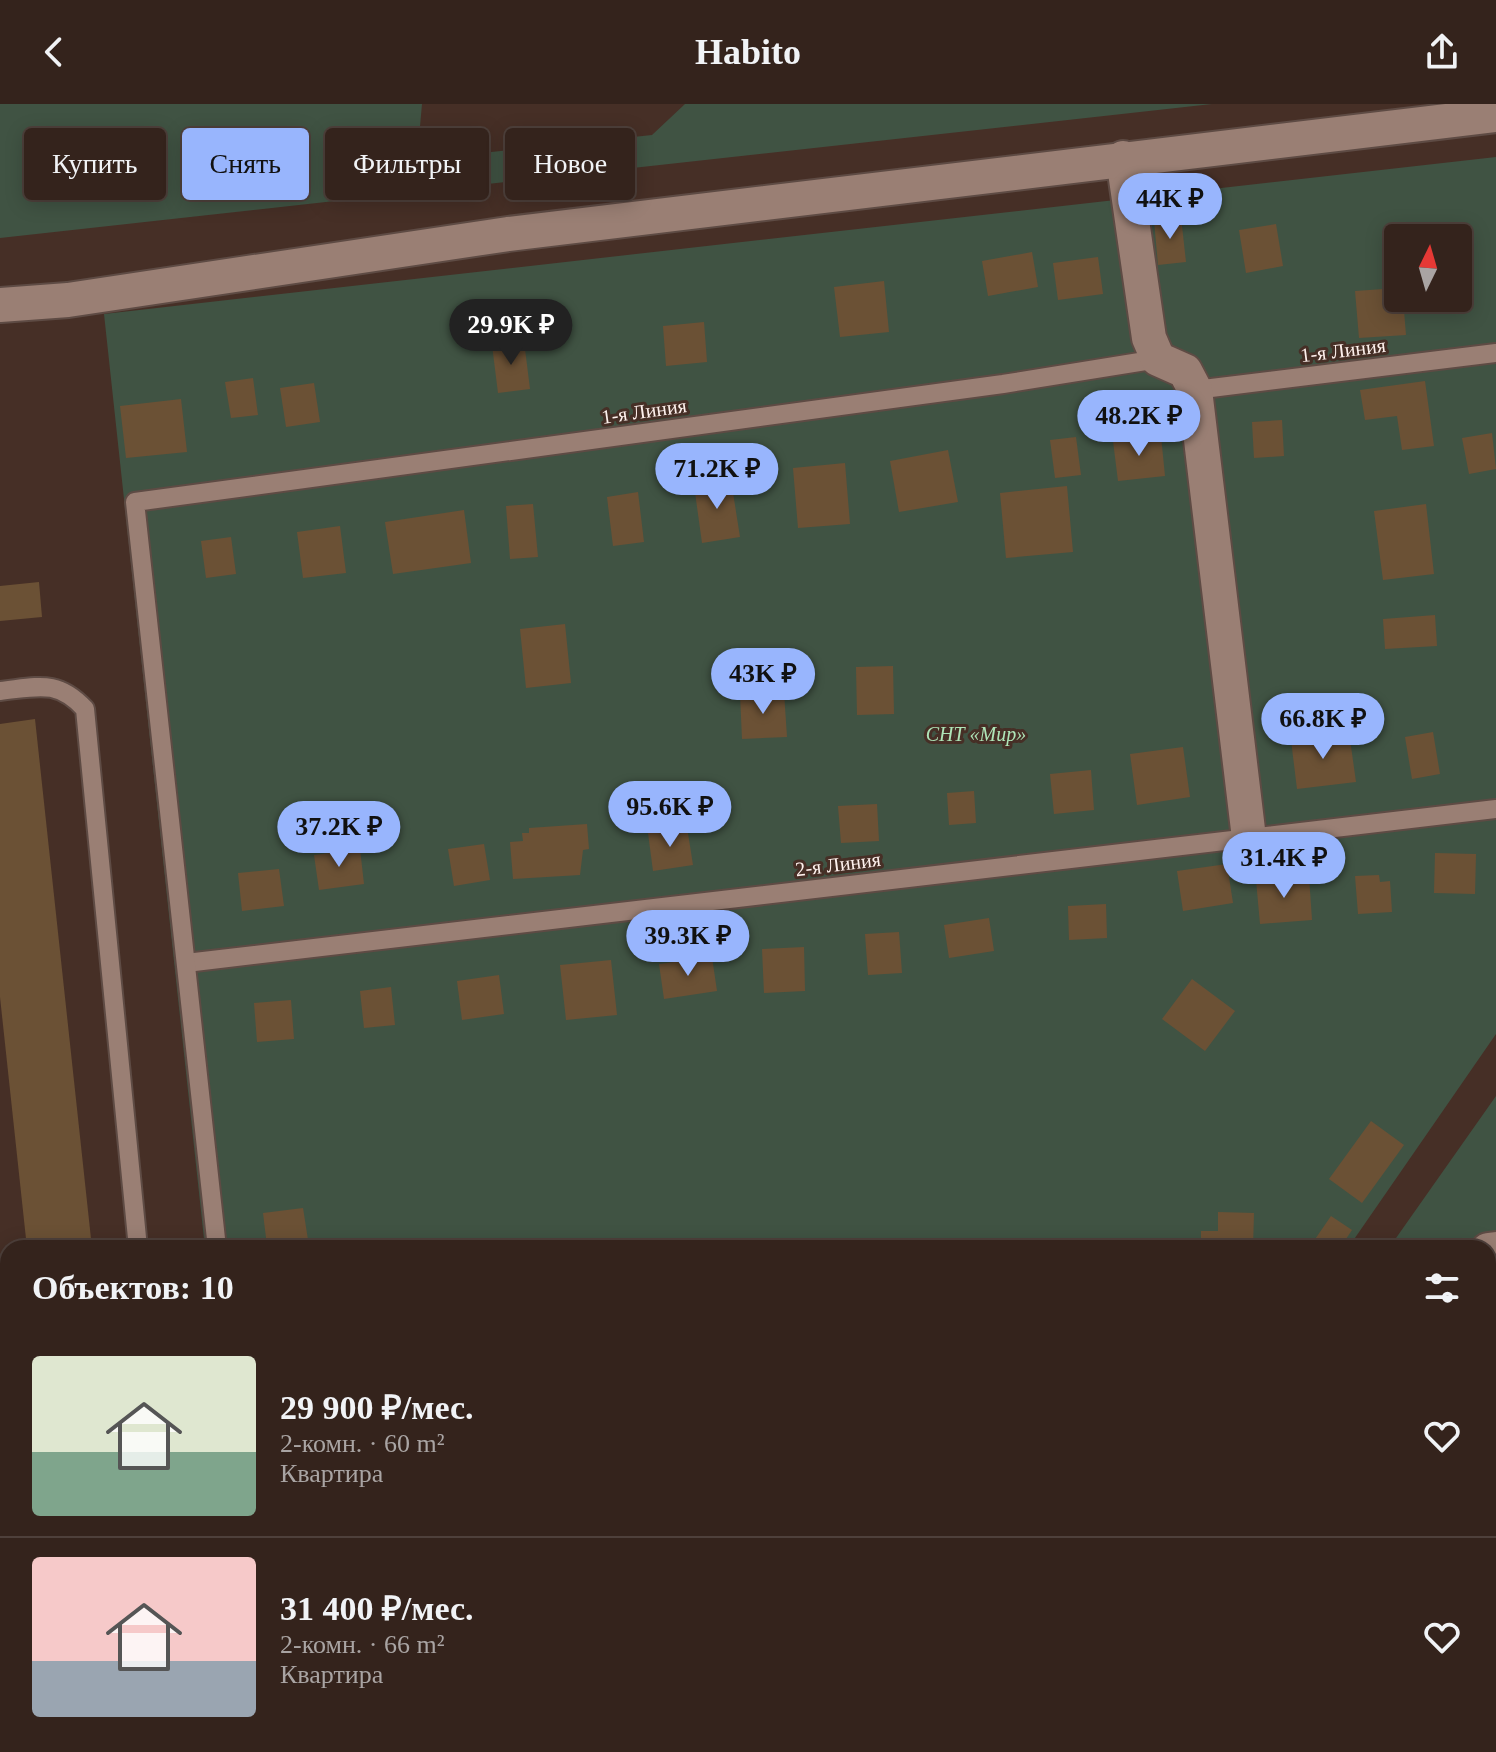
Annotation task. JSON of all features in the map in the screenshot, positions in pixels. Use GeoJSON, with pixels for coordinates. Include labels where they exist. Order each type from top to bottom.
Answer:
{"type":"FeatureCollection","features":[{"type":"Feature","properties":{"kind":"street"},"geometry":{"type":"LineString","coordinates":[[0,305],[68,300],[508,234],[1496,115]]}},
{"type":"Feature","properties":{"kind":"street"},"geometry":{"type":"LineString","coordinates":[[1123,158],[1149,338],[1158,359],[1185,371],[1195,390],[1249,838]]}},
{"type":"Feature","properties":{"kind":"lane","name":"1-я Линия"},"geometry":{"type":"LineString","coordinates":[[1195,390],[1496,353]]}},
{"type":"Feature","properties":{"kind":"lane","name":"1-я Линия"},"geometry":{"type":"LineString","coordinates":[[186,963],[135,502],[1003,384],[1158,359]]}},
{"type":"Feature","properties":{"kind":"lane"},"geometry":{"type":"LineString","coordinates":[[0,691],[53,686],[71,694],[85,709],[137,1240]]}},
{"type":"Feature","properties":{"kind":"lane","name":"2-я Линия"},"geometry":{"type":"LineString","coordinates":[[186,963],[1496,809]]}},
{"type":"Feature","properties":{"kind":"lane"},"geometry":{"type":"LineString","coordinates":[[186,963],[216,1240]]}},
{"type":"Feature","properties":{"kind":"green space"},"geometry":{"type":"Polygon","coordinates":[[[0,104],[422,104],[420,128],[325,128],[325,200],[344,200],[0,238],[0,104]]]}},
{"type":"Feature","properties":{"kind":"green space"},"geometry":{"type":"Polygon","coordinates":[[[685,104],[1212,104],[635,168],[635,137],[652,135],[685,104]]]}},
{"type":"Feature","properties":{"kind":"green space"},"geometry":{"type":"Polygon","coordinates":[[[505,151],[505,182],[489,184],[489,152],[505,151]]]}},
{"type":"Feature","properties":{"kind":"green space","name":"СНТ «Мир»"},"geometry":{"type":"Polygon","coordinates":[[[1496,157],[1496,1034],[1354,1240],[204,1240],[104,314],[1496,157]]]}},
{"type":"Feature","properties":{"kind":"green space"},"geometry":{"type":"Polygon","coordinates":[[[1496,1096],[1496,1240],[1395,1240],[1496,1096]]]}},
{"type":"Feature","properties":{"kind":"building"},"geometry":{"type":"Polygon","coordinates":[[[1181,217],[1186,262],[1158,265],[1154,220],[1181,217]]]}},
{"type":"Feature","properties":{"kind":"building"},"geometry":{"type":"Polygon","coordinates":[[[1276,224],[1283,266],[1246,273],[1239,230],[1276,224]]]}},
{"type":"Feature","properties":{"kind":"building"},"geometry":{"type":"Polygon","coordinates":[[[1032,252],[1038,287],[988,296],[982,261],[1032,252]]]}},
{"type":"Feature","properties":{"kind":"building"},"geometry":{"type":"Polygon","coordinates":[[[1098,257],[1103,294],[1058,300],[1053,263],[1098,257]]]}},
{"type":"Feature","properties":{"kind":"building"},"geometry":{"type":"Polygon","coordinates":[[[884,281],[889,332],[840,337],[834,287],[884,281]]]}},
{"type":"Feature","properties":{"kind":"building"},"geometry":{"type":"Polygon","coordinates":[[[1384,289],[1384,312],[1404,312],[1406,335],[1359,338],[1355,291],[1384,289]]]}},
{"type":"Feature","properties":{"kind":"building"},"geometry":{"type":"Polygon","coordinates":[[[704,322],[707,362],[666,366],[663,326],[704,322]]]}},
{"type":"Feature","properties":{"kind":"building"},"geometry":{"type":"Polygon","coordinates":[[[524,341],[530,389],[498,393],[492,345],[524,341]]]}},
{"type":"Feature","properties":{"kind":"building"},"geometry":{"type":"Polygon","coordinates":[[[253,378],[258,415],[231,418],[225,382],[253,378]]]}},
{"type":"Feature","properties":{"kind":"building"},"geometry":{"type":"Polygon","coordinates":[[[1425,381],[1434,446],[1402,450],[1397,416],[1365,420],[1360,390],[1425,381]]]}},
{"type":"Feature","properties":{"kind":"building"},"geometry":{"type":"Polygon","coordinates":[[[314,383],[320,422],[286,427],[280,388],[314,383]]]}},
{"type":"Feature","properties":{"kind":"building"},"geometry":{"type":"Polygon","coordinates":[[[181,399],[187,452],[126,458],[120,406],[181,399]]]}},
{"type":"Feature","properties":{"kind":"building"},"geometry":{"type":"Polygon","coordinates":[[[1282,420],[1284,456],[1254,458],[1252,422],[1282,420]]]}},
{"type":"Feature","properties":{"kind":"building"},"geometry":{"type":"Polygon","coordinates":[[[1492,433],[1496,469],[1469,474],[1462,438],[1492,433]]]}},
{"type":"Feature","properties":{"kind":"building"},"geometry":{"type":"Polygon","coordinates":[[[1161,436],[1165,476],[1118,481],[1113,441],[1161,436]]]}},
{"type":"Feature","properties":{"kind":"building"},"geometry":{"type":"Polygon","coordinates":[[[1076,437],[1081,475],[1055,478],[1050,440],[1076,437]]]}},
{"type":"Feature","properties":{"kind":"building"},"geometry":{"type":"Polygon","coordinates":[[[948,450],[958,502],[899,512],[890,461],[948,450]]]}},
{"type":"Feature","properties":{"kind":"building"},"geometry":{"type":"Polygon","coordinates":[[[845,463],[850,524],[798,528],[793,468],[845,463]]]}},
{"type":"Feature","properties":{"kind":"building"},"geometry":{"type":"Polygon","coordinates":[[[731,480],[740,537],[702,543],[694,485],[731,480]]]}},
{"type":"Feature","properties":{"kind":"building"},"geometry":{"type":"Polygon","coordinates":[[[1067,486],[1073,552],[1006,558],[1000,493],[1067,486]]]}},
{"type":"Feature","properties":{"kind":"building"},"geometry":{"type":"Polygon","coordinates":[[[638,492],[644,542],[613,546],[607,497],[638,492]]]}},
{"type":"Feature","properties":{"kind":"building"},"geometry":{"type":"Polygon","coordinates":[[[533,504],[538,557],[510,559],[506,506],[533,504]]]}},
{"type":"Feature","properties":{"kind":"building"},"geometry":{"type":"Polygon","coordinates":[[[1426,504],[1434,574],[1383,580],[1374,511],[1426,504]]]}},
{"type":"Feature","properties":{"kind":"building"},"geometry":{"type":"Polygon","coordinates":[[[464,510],[471,563],[393,574],[385,522],[464,510]]]}},
{"type":"Feature","properties":{"kind":"building"},"geometry":{"type":"Polygon","coordinates":[[[340,526],[346,573],[303,578],[297,532],[340,526]]]}},
{"type":"Feature","properties":{"kind":"building"},"geometry":{"type":"Polygon","coordinates":[[[231,537],[236,574],[206,578],[201,541],[231,537]]]}},
{"type":"Feature","properties":{"kind":"building"},"geometry":{"type":"Polygon","coordinates":[[[39,582],[42,617],[0,621],[0,586],[39,582]]]}},
{"type":"Feature","properties":{"kind":"building"},"geometry":{"type":"Polygon","coordinates":[[[1435,615],[1437,646],[1385,649],[1383,619],[1435,615]]]}},
{"type":"Feature","properties":{"kind":"building"},"geometry":{"type":"Polygon","coordinates":[[[565,624],[571,683],[526,688],[520,629],[565,624]]]}},
{"type":"Feature","properties":{"kind":"building"},"geometry":{"type":"Polygon","coordinates":[[[893,666],[894,714],[857,715],[856,667],[893,666]]]}},
{"type":"Feature","properties":{"kind":"building"},"geometry":{"type":"Polygon","coordinates":[[[784,692],[787,737],[742,739],[740,694],[784,692]]]}},
{"type":"Feature","properties":{"kind":"building"},"geometry":{"type":"Polygon","coordinates":[[[35,719],[91,1240],[26,1240],[0,997],[0,724],[35,719]]]}},
{"type":"Feature","properties":{"kind":"building"},"geometry":{"type":"Polygon","coordinates":[[[1349,732],[1356,782],[1297,789],[1291,740],[1349,732]]]}},
{"type":"Feature","properties":{"kind":"building"},"geometry":{"type":"Polygon","coordinates":[[[1433,732],[1440,774],[1412,779],[1405,737],[1433,732]]]}},
{"type":"Feature","properties":{"kind":"building"},"geometry":{"type":"Polygon","coordinates":[[[1183,747],[1190,797],[1137,805],[1130,754],[1183,747]]]}},
{"type":"Feature","properties":{"kind":"building"},"geometry":{"type":"Polygon","coordinates":[[[1091,770],[1094,810],[1054,814],[1050,774],[1091,770]]]}},
{"type":"Feature","properties":{"kind":"building"},"geometry":{"type":"Polygon","coordinates":[[[974,791],[976,823],[949,825],[947,793],[974,791]]]}},
{"type":"Feature","properties":{"kind":"building"},"geometry":{"type":"Polygon","coordinates":[[[877,804],[879,841],[841,843],[838,806],[877,804]]]}},
{"type":"Feature","properties":{"kind":"building"},"geometry":{"type":"Polygon","coordinates":[[[587,824],[589,849],[583,850],[580,875],[513,879],[510,842],[523,841],[522,833],[529,833],[529,828],[587,824]]]}},
{"type":"Feature","properties":{"kind":"building"},"geometry":{"type":"Polygon","coordinates":[[[687,827],[693,865],[653,871],[648,833],[687,827]]]}},
{"type":"Feature","properties":{"kind":"building"},"geometry":{"type":"Polygon","coordinates":[[[484,844],[490,880],[454,886],[448,849],[484,844]]]}},
{"type":"Feature","properties":{"kind":"building"},"geometry":{"type":"Polygon","coordinates":[[[360,849],[364,884],[319,890],[314,855],[360,849]]]}},
{"type":"Feature","properties":{"kind":"building"},"geometry":{"type":"Polygon","coordinates":[[[1435,853],[1476,854],[1475,894],[1434,893],[1435,853]]]}},
{"type":"Feature","properties":{"kind":"building"},"geometry":{"type":"Polygon","coordinates":[[[1227,864],[1233,903],[1183,911],[1177,871],[1227,864]]]}},
{"type":"Feature","properties":{"kind":"building"},"geometry":{"type":"Polygon","coordinates":[[[279,869],[284,906],[242,911],[238,873],[279,869]]]}},
{"type":"Feature","properties":{"kind":"building"},"geometry":{"type":"Polygon","coordinates":[[[1379,875],[1380,882],[1390,881],[1392,912],[1358,914],[1355,876],[1379,875]]]}},
{"type":"Feature","properties":{"kind":"building"},"geometry":{"type":"Polygon","coordinates":[[[1309,876],[1312,920],[1260,924],[1256,880],[1309,876]]]}},
{"type":"Feature","properties":{"kind":"building"},"geometry":{"type":"Polygon","coordinates":[[[1106,904],[1107,938],[1069,940],[1068,906],[1106,904]]]}},
{"type":"Feature","properties":{"kind":"building"},"geometry":{"type":"Polygon","coordinates":[[[989,918],[994,951],[949,958],[944,925],[989,918]]]}},
{"type":"Feature","properties":{"kind":"building"},"geometry":{"type":"Polygon","coordinates":[[[899,932],[902,973],[868,975],[865,934],[899,932]]]}},
{"type":"Feature","properties":{"kind":"building"},"geometry":{"type":"Polygon","coordinates":[[[804,947],[805,991],[764,993],[762,949],[804,947]]]}},
{"type":"Feature","properties":{"kind":"building"},"geometry":{"type":"Polygon","coordinates":[[[712,957],[717,991],[664,999],[659,964],[712,957]]]}},
{"type":"Feature","properties":{"kind":"building"},"geometry":{"type":"Polygon","coordinates":[[[611,960],[617,1015],[566,1020],[560,965],[611,960]]]}},
{"type":"Feature","properties":{"kind":"building"},"geometry":{"type":"Polygon","coordinates":[[[499,975],[504,1014],[462,1020],[457,981],[499,975]]]}},
{"type":"Feature","properties":{"kind":"building"},"geometry":{"type":"Polygon","coordinates":[[[1192,979],[1235,1011],[1205,1051],[1162,1019],[1192,979]]]}},
{"type":"Feature","properties":{"kind":"building"},"geometry":{"type":"Polygon","coordinates":[[[391,987],[395,1025],[364,1028],[360,991],[391,987]]]}},
{"type":"Feature","properties":{"kind":"building"},"geometry":{"type":"Polygon","coordinates":[[[291,1000],[294,1039],[257,1042],[254,1003],[291,1000]]]}},
{"type":"Feature","properties":{"kind":"building"},"geometry":{"type":"Polygon","coordinates":[[[1371,1121],[1404,1145],[1362,1203],[1329,1179],[1371,1121]]]}},
{"type":"Feature","properties":{"kind":"building"},"geometry":{"type":"Polygon","coordinates":[[[303,1208],[308,1240],[266,1240],[263,1213],[303,1208]]]}},
{"type":"Feature","properties":{"kind":"building"},"geometry":{"type":"Polygon","coordinates":[[[1218,1212],[1254,1213],[1253,1240],[1201,1240],[1201,1231],[1218,1231],[1218,1212]]]}},
{"type":"Feature","properties":{"kind":"building"},"geometry":{"type":"Polygon","coordinates":[[[1331,1216],[1352,1230],[1345,1240],[1314,1240],[1331,1216]]]}}]}
